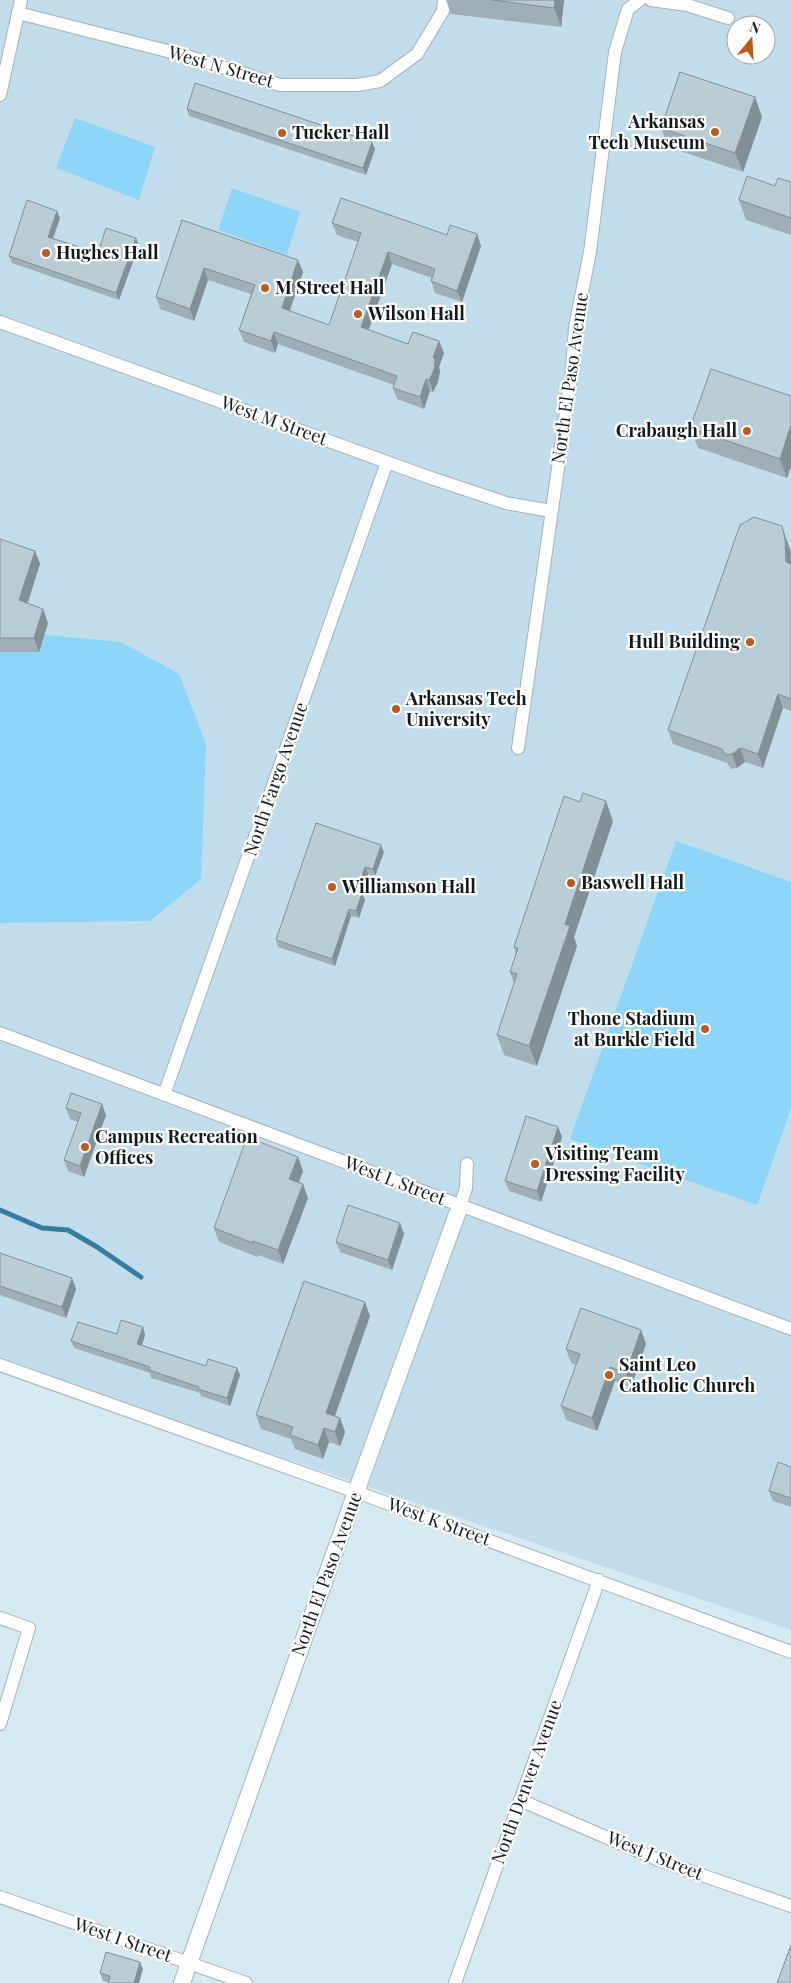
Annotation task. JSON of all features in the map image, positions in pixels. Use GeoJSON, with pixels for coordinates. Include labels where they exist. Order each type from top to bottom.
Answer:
{"type":"FeatureCollection","features":[{"type":"Feature","properties":{"kind":"street"},"geometry":{"type":"LineString","coordinates":[[0,95],[21,0]]}},
{"type":"Feature","properties":{"kind":"street","name":"West N Street"},"geometry":{"type":"LineString","coordinates":[[18,13],[183,55],[280,85],[358,85],[380,81],[417,54],[443,11],[444,0]]}},
{"type":"Feature","properties":{"kind":"street","name":"North El Paso Avenue"},"geometry":{"type":"LineString","coordinates":[[518,748],[572,370],[575,327],[590,252],[616,52],[628,10],[640,0]]}},
{"type":"Feature","properties":{"kind":"street"},"geometry":{"type":"LineString","coordinates":[[651,0],[687,5],[726,17]]}},
{"type":"Feature","properties":{"kind":"street","name":"West M Street"},"geometry":{"type":"LineString","coordinates":[[0,322],[506,503],[551,511]]}},
{"type":"Feature","properties":{"kind":"street","name":"North Fargo Avenue"},"geometry":{"type":"LineString","coordinates":[[164,1095],[387,462]]}},
{"type":"Feature","properties":{"kind":"street","name":"West L Street"},"geometry":{"type":"LineString","coordinates":[[0,1033],[791,1329]]}},
{"type":"Feature","properties":{"kind":"street","name":"North El Paso Avenue"},"geometry":{"type":"LineString","coordinates":[[182,1983],[356,1492],[460,1206],[466,1188],[467,1164]]}},
{"type":"Feature","properties":{"kind":"street","name":"West K Street"},"geometry":{"type":"LineString","coordinates":[[0,1365],[599,1580],[791,1652]]}},
{"type":"Feature","properties":{"kind":"street","name":"North Denver Avenue"},"geometry":{"type":"LineString","coordinates":[[455,1983],[599,1580]]}},
{"type":"Feature","properties":{"kind":"street"},"geometry":{"type":"LineString","coordinates":[[0,1618],[29,1628],[0,1724]]}},
{"type":"Feature","properties":{"kind":"street","name":"West J Street"},"geometry":{"type":"LineString","coordinates":[[520,1800],[661,1861],[791,1906]]}},
{"type":"Feature","properties":{"kind":"street","name":"West I Street"},"geometry":{"type":"LineString","coordinates":[[0,1897],[246,1983]]}},
{"type":"Feature","properties":{"kind":"shaded area","name":"Arkansas Tech University"},"geometry":{"type":"Polygon","coordinates":[[[0,0],[791,0],[791,1630],[0,1362],[0,0]]]}},
{"type":"Feature","properties":{"kind":"shaded area"},"geometry":{"type":"Polygon","coordinates":[[[75,118],[155,147],[139,200],[56,168],[75,118]]]}},
{"type":"Feature","properties":{"kind":"shaded area"},"geometry":{"type":"Polygon","coordinates":[[[232,188],[300,212],[287,255],[218,230],[232,188]]]}},
{"type":"Feature","properties":{"kind":"shaded area"},"geometry":{"type":"Polygon","coordinates":[[[26,633],[121,642],[179,674],[206,744],[201,879],[150,921],[0,923],[0,637],[26,633]]]}},
{"type":"Feature","properties":{"kind":"shaded area"},"geometry":{"type":"Polygon","coordinates":[[[676,841],[791,882],[791,1109],[757,1205],[570,1139],[676,841]]]}},
{"type":"Feature","properties":{"kind":"building"},"geometry":{"type":"Polygon","coordinates":[[[492,0],[555,0],[554,8],[492,0]]]}},
{"type":"Feature","properties":{"kind":"building","name":"Arkansas Tech Museum"},"geometry":{"type":"Polygon","coordinates":[[[680,72],[755,97],[735,153],[661,128],[680,72]]]}},
{"type":"Feature","properties":{"kind":"building","name":"Tucker Hall"},"geometry":{"type":"Polygon","coordinates":[[[195,83],[372,142],[363,168],[187,109],[195,83]]]}},
{"type":"Feature","properties":{"kind":"building"},"geometry":{"type":"Polygon","coordinates":[[[747,176],[775,186],[778,178],[791,182],[791,218],[739,200],[747,176]]]}},
{"type":"Feature","properties":{"kind":"building"},"geometry":{"type":"Polygon","coordinates":[[[341,198],[447,235],[450,225],[477,234],[457,291],[431,281],[435,269],[388,252],[361,327],[408,344],[413,332],[439,341],[433,358],[435,359],[434,370],[429,380],[426,379],[420,397],[393,388],[397,376],[274,332],[271,341],[239,330],[255,285],[204,268],[190,309],[156,297],[182,220],[298,260],[282,308],[329,325],[361,233],[332,223],[341,198]]]}},
{"type":"Feature","properties":{"kind":"building","name":"Hughes Hall"},"geometry":{"type":"Polygon","coordinates":[[[27,200],[57,211],[48,237],[98,253],[106,228],[136,238],[116,293],[9,256],[27,200]]]}},
{"type":"Feature","properties":{"kind":"building","name":"Crabaugh Hall"},"geometry":{"type":"Polygon","coordinates":[[[711,369],[791,396],[791,425],[780,459],[690,428],[711,369]]]}},
{"type":"Feature","properties":{"kind":"building","name":"Hull Building"},"geometry":{"type":"Polygon","coordinates":[[[754,517],[782,526],[785,539],[786,562],[791,564],[791,699],[778,694],[758,754],[740,748],[732,754],[726,755],[722,749],[668,730],[740,525],[754,517]]]}},
{"type":"Feature","properties":{"kind":"building"},"geometry":{"type":"Polygon","coordinates":[[[0,539],[35,551],[19,600],[43,609],[34,638],[0,638],[0,539]]]}},
{"type":"Feature","properties":{"kind":"building","name":"Baswell Hall"},"geometry":{"type":"Polygon","coordinates":[[[583,793],[606,801],[565,924],[570,926],[529,1046],[497,1035],[517,974],[510,972],[518,948],[514,947],[564,796],[580,802],[583,793]]]}},
{"type":"Feature","properties":{"kind":"building","name":"Williamson Hall"},"geometry":{"type":"Polygon","coordinates":[[[316,823],[381,845],[373,869],[365,867],[357,891],[362,893],[356,911],[349,909],[332,959],[276,940],[316,823]]]}},
{"type":"Feature","properties":{"kind":"building"},"geometry":{"type":"Polygon","coordinates":[[[71,1093],[102,1104],[80,1166],[64,1160],[81,1113],[66,1108],[71,1093]]]}},
{"type":"Feature","properties":{"kind":"building","name":"Visiting Team Dressing Facility"},"geometry":{"type":"Polygon","coordinates":[[[526,1116],[558,1127],[537,1191],[505,1181],[526,1116]]]}},
{"type":"Feature","properties":{"kind":"building"},"geometry":{"type":"Polygon","coordinates":[[[247,1137],[298,1157],[289,1179],[303,1184],[278,1250],[253,1241],[253,1243],[214,1228],[247,1137]]]}},
{"type":"Feature","properties":{"kind":"building"},"geometry":{"type":"Polygon","coordinates":[[[348,1205],[400,1223],[388,1260],[336,1242],[348,1205]]]}},
{"type":"Feature","properties":{"kind":"building"},"geometry":{"type":"Polygon","coordinates":[[[0,1253],[72,1278],[62,1307],[0,1286],[0,1253]]]}},
{"type":"Feature","properties":{"kind":"building"},"geometry":{"type":"Polygon","coordinates":[[[304,1281],[365,1302],[326,1413],[340,1418],[335,1432],[324,1428],[318,1445],[290,1435],[293,1427],[256,1415],[304,1281]]]}},
{"type":"Feature","properties":{"kind":"building","name":"Saint Leo Catholic Church"},"geometry":{"type":"Polygon","coordinates":[[[581,1308],[641,1330],[626,1373],[610,1367],[592,1418],[561,1406],[580,1354],[566,1349],[581,1308]]]}},
{"type":"Feature","properties":{"kind":"building"},"geometry":{"type":"Polygon","coordinates":[[[121,1320],[143,1327],[137,1344],[206,1366],[208,1359],[237,1368],[227,1398],[149,1370],[150,1367],[71,1341],[78,1322],[117,1334],[121,1320]]]}},
{"type":"Feature","properties":{"kind":"building"},"geometry":{"type":"Polygon","coordinates":[[[778,1462],[791,1467],[791,1498],[769,1491],[778,1462]]]}},
{"type":"Feature","properties":{"kind":"building"},"geometry":{"type":"Polygon","coordinates":[[[791,1945],[791,1983],[777,1983],[791,1945]]]}},
{"type":"Feature","properties":{"kind":"building"},"geometry":{"type":"Polygon","coordinates":[[[106,1952],[140,1962],[134,1983],[108,1983],[110,1976],[100,1973],[106,1952]]]}},
{"type":"Feature","properties":{"kind":"waterway"},"geometry":{"type":"LineString","coordinates":[[0,1210],[42,1228],[68,1230],[141,1277]]}},
{"type":"Feature","properties":{"kind":"place","name":"Arkansas Tech Museum"},"geometry":{"type":"Point","coordinates":[715,132]}},
{"type":"Feature","properties":{"kind":"place","name":"Tucker Hall"},"geometry":{"type":"Point","coordinates":[282,133]}},
{"type":"Feature","properties":{"kind":"place","name":"Hughes Hall"},"geometry":{"type":"Point","coordinates":[46,253]}},
{"type":"Feature","properties":{"kind":"place","name":"M Street Hall"},"geometry":{"type":"Point","coordinates":[265,288]}},
{"type":"Feature","properties":{"kind":"place","name":"Wilson Hall"},"geometry":{"type":"Point","coordinates":[358,314]}},
{"type":"Feature","properties":{"kind":"place","name":"Crabaugh Hall"},"geometry":{"type":"Point","coordinates":[747,431]}},
{"type":"Feature","properties":{"kind":"place","name":"Hull Building"},"geometry":{"type":"Point","coordinates":[750,642]}},
{"type":"Feature","properties":{"kind":"place","name":"Arkansas Tech University"},"geometry":{"type":"Point","coordinates":[396,709]}},
{"type":"Feature","properties":{"kind":"place","name":"Baswell Hall"},"geometry":{"type":"Point","coordinates":[571,883]}},
{"type":"Feature","properties":{"kind":"place","name":"Williamson Hall"},"geometry":{"type":"Point","coordinates":[332,887]}},
{"type":"Feature","properties":{"kind":"place","name":"Thone Stadium at Burkle Field"},"geometry":{"type":"Point","coordinates":[705,1029]}},
{"type":"Feature","properties":{"kind":"place","name":"Campus Recreation Offices"},"geometry":{"type":"Point","coordinates":[85,1147]}},
{"type":"Feature","properties":{"kind":"place","name":"Visiting Team Dressing Facility"},"geometry":{"type":"Point","coordinates":[535,1164]}},
{"type":"Feature","properties":{"kind":"place","name":"Saint Leo Catholic Church"},"geometry":{"type":"Point","coordinates":[609,1375]}}]}
